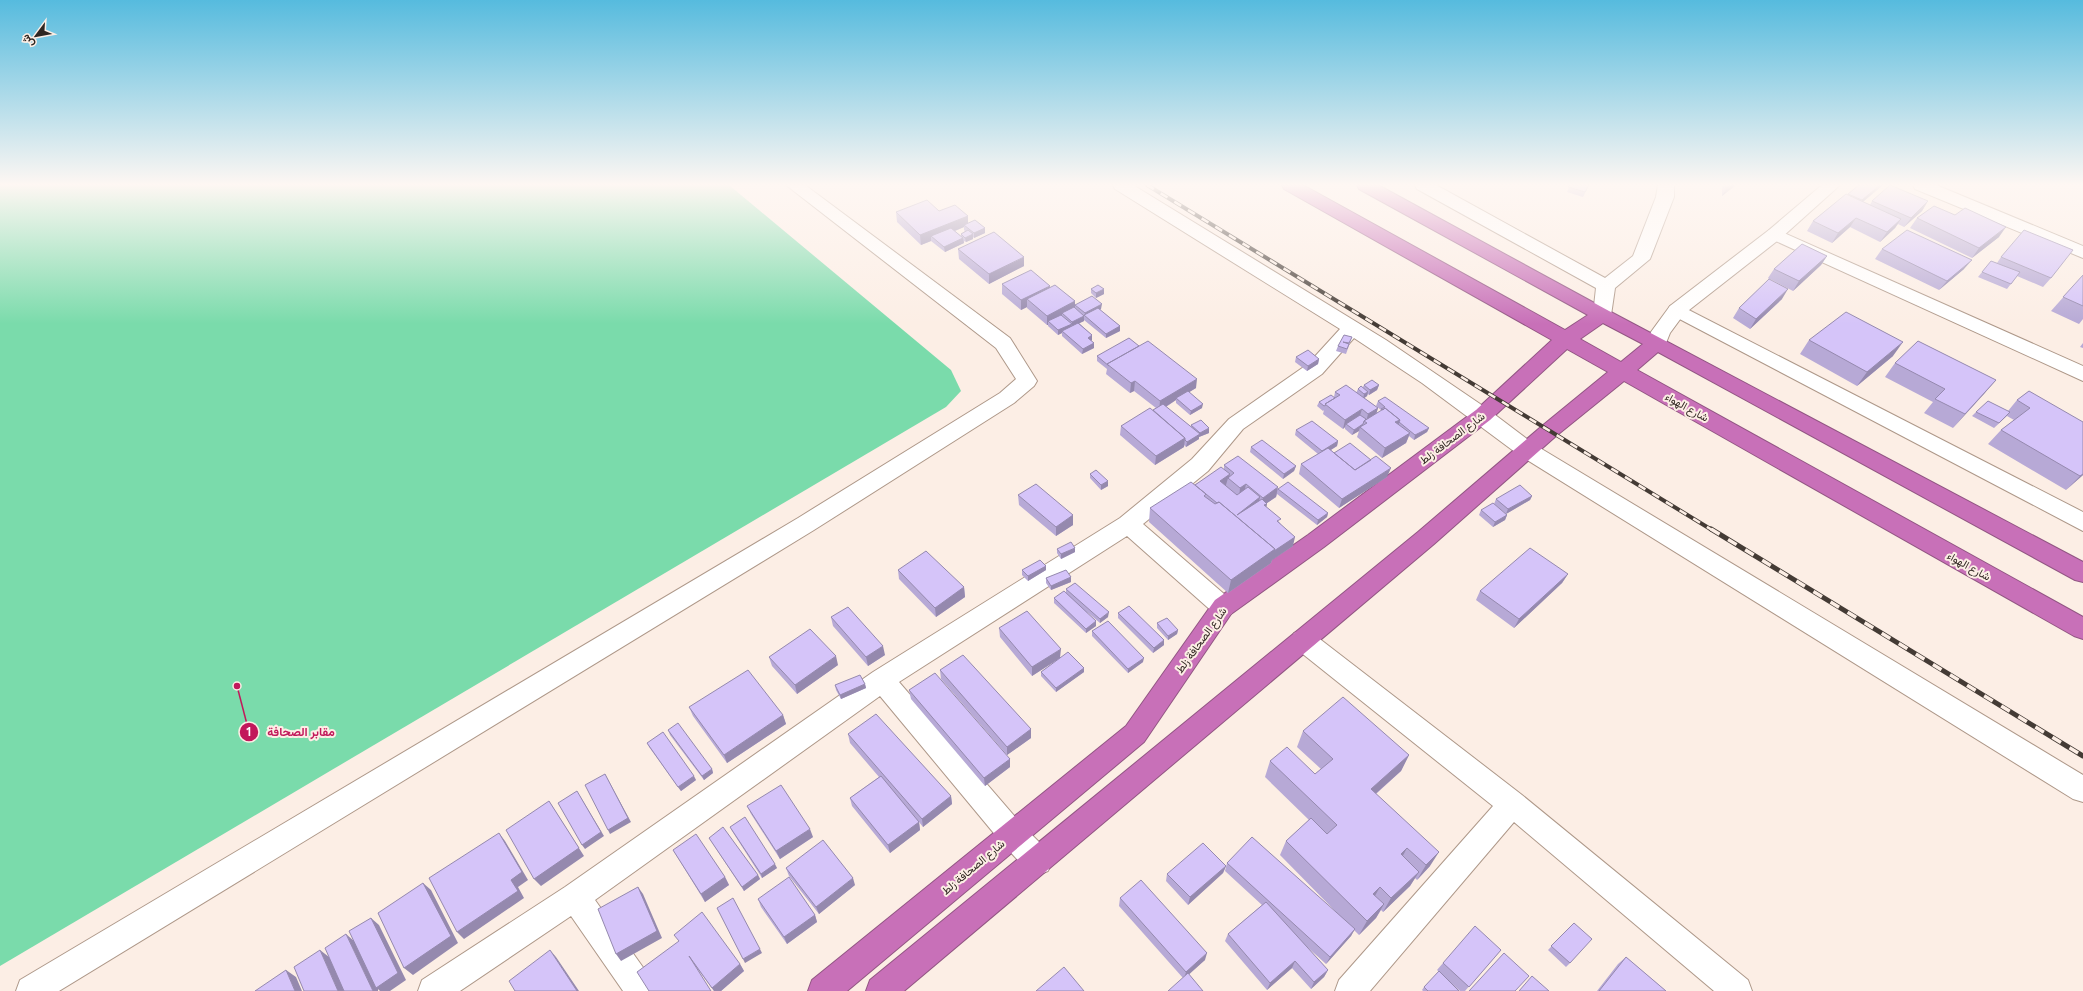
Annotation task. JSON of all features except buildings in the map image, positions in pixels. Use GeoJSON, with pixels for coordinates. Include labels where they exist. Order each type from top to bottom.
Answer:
{"type":"FeatureCollection","features":[{"type":"Feature","properties":{"kind":"highway","name":"شارع الهواء"},"geometry":{"type":"LineString","coordinates":[[1372,231],[2083,629]]}},
{"type":"Feature","properties":{"kind":"highway"},"geometry":{"type":"LineString","coordinates":[[1449,231],[1602,315],[1657,342],[2083,573]]}},
{"type":"Feature","properties":{"kind":"highway","name":"شارع الصحافة زلط"},"geometry":{"type":"LineString","coordinates":[[824,991],[1012,834],[1135,734],[1223,607],[1316,541],[1483,415],[1564,340],[1602,315]]}},
{"type":"Feature","properties":{"kind":"highway"},"geometry":{"type":"LineString","coordinates":[[881,991],[1426,538],[1527,450],[1657,342]]}},
{"type":"Feature","properties":{"kind":"street"},"geometry":{"type":"LineString","coordinates":[[31,991],[806,524],[1007,398],[1027,381],[1003,343],[855,231]]}},
{"type":"Feature","properties":{"kind":"street"},"geometry":{"type":"LineString","coordinates":[[1196,231],[1352,328],[1483,415],[1527,450],[2083,790]]}},
{"type":"Feature","properties":{"kind":"street"},"geometry":{"type":"LineString","coordinates":[[1507,231],[1606,286]]}},
{"type":"Feature","properties":{"kind":"street"},"geometry":{"type":"LineString","coordinates":[[1602,315],[1606,286],[1641,259],[1652,231]]}},
{"type":"Feature","properties":{"kind":"street"},"geometry":{"type":"LineString","coordinates":[[1657,342],[1661,332],[1677,310],[1778,231]]}},
{"type":"Feature","properties":{"kind":"street"},"geometry":{"type":"LineString","coordinates":[[2033,231],[2083,252]]}},
{"type":"Feature","properties":{"kind":"street"},"geometry":{"type":"LineString","coordinates":[[1775,234],[2083,374]]}},
{"type":"Feature","properties":{"kind":"street"},"geometry":{"type":"LineString","coordinates":[[1677,310],[2083,522]]}},
{"type":"Feature","properties":{"kind":"street"},"geometry":{"type":"LineString","coordinates":[[433,991],[575,897],[882,680],[1128,524],[1200,465],[1236,424],[1315,370],[1326,355],[1352,328]]}},
{"type":"Feature","properties":{"kind":"street"},"geometry":{"type":"LineString","coordinates":[[1128,524],[1223,607]]}},
{"type":"Feature","properties":{"kind":"street"},"geometry":{"type":"LineString","coordinates":[[1303,640],[1512,804],[1737,991]]}},
{"type":"Feature","properties":{"kind":"street"},"geometry":{"type":"LineString","coordinates":[[882,680],[1012,834],[1038,861]]}},
{"type":"Feature","properties":{"kind":"street"},"geometry":{"type":"LineString","coordinates":[[1351,991],[1512,804]]}},
{"type":"Feature","properties":{"kind":"street"},"geometry":{"type":"LineString","coordinates":[[575,897],[641,991]]}},
{"type":"Feature","properties":{"kind":"green space"},"geometry":{"type":"Polygon","coordinates":[[[0,231],[784,231],[951,370],[961,391],[946,407],[0,966],[0,231]]]}},
{"type":"Feature","properties":{"kind":"railway"},"geometry":{"type":"LineString","coordinates":[[1223,231],[1712,530]]}},
{"type":"Feature","properties":{"kind":"railway"},"geometry":{"type":"LineString","coordinates":[[1711,529],[2083,756]]}},
{"type":"Feature","properties":{"kind":"place","name":"مقابر الصحافة"},"geometry":{"type":"Point","coordinates":[237,686]}}]}
